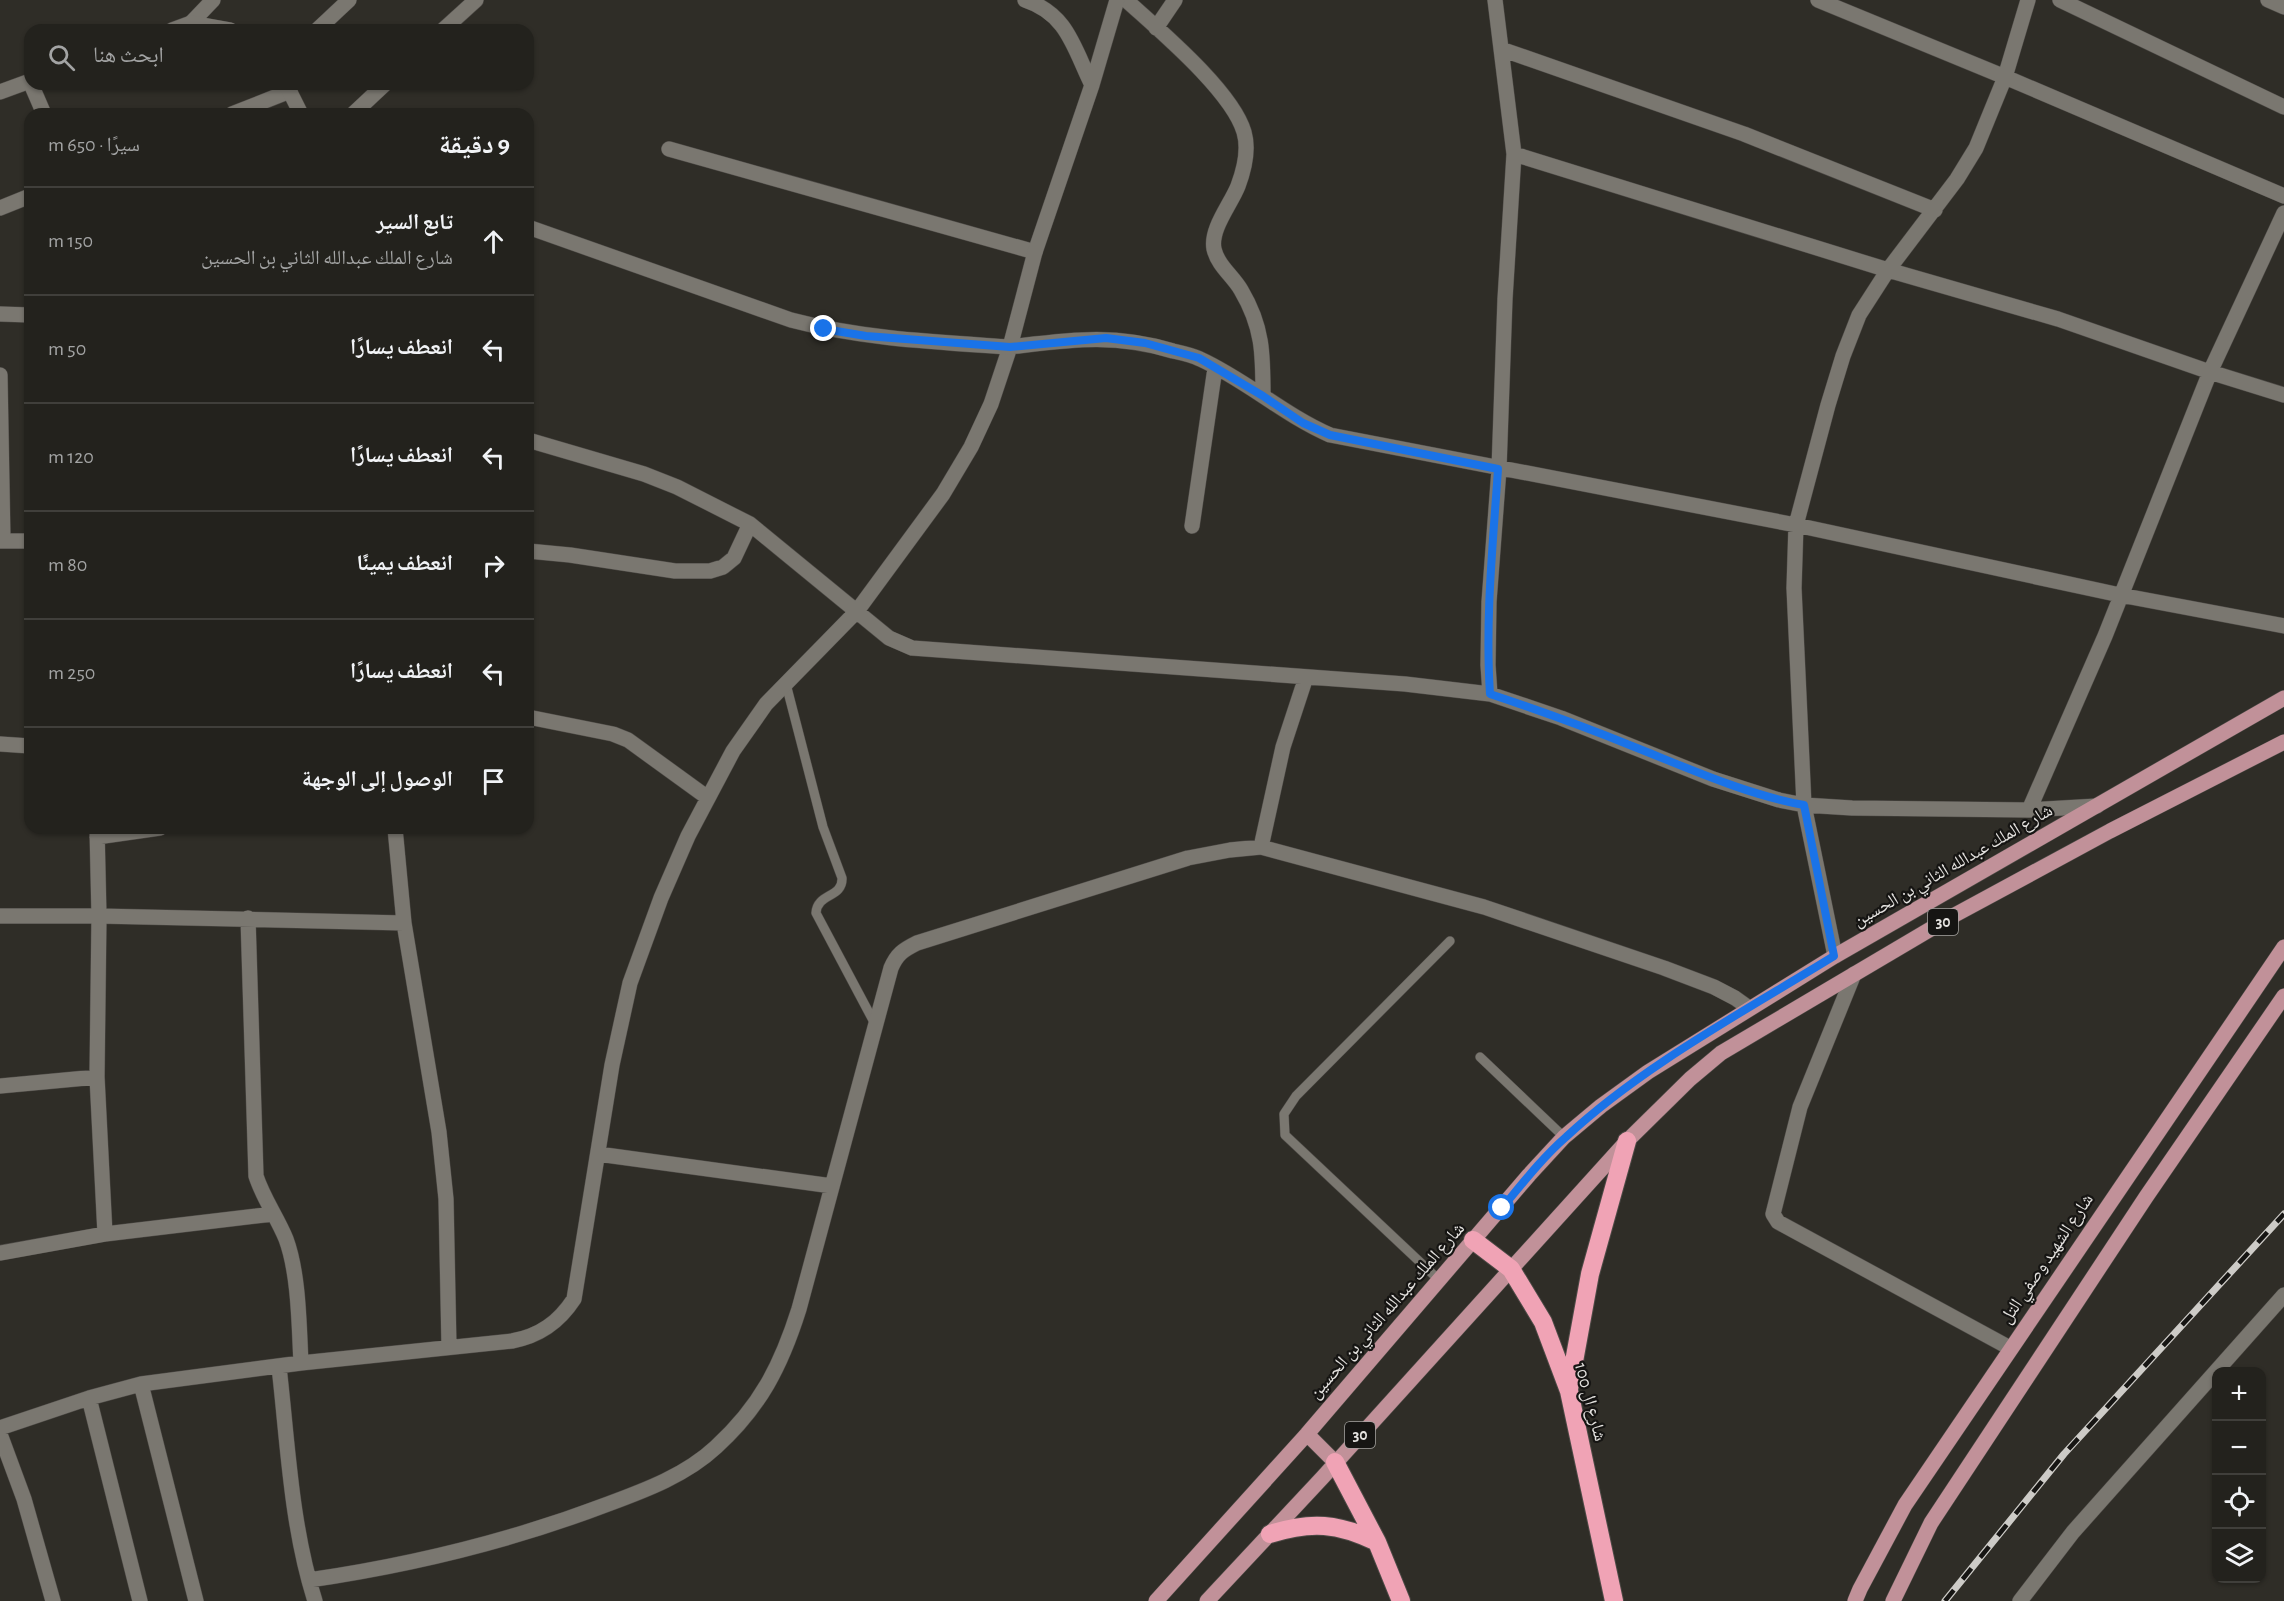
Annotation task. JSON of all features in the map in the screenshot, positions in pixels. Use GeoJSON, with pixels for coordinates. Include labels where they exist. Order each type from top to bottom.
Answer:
{"type":"FeatureCollection","features":[{"type":"Feature","properties":{"kind":"highway"},"geometry":{"type":"LineString","coordinates":[[1569,1391],[1590,1274],[1627,1141]]}},
{"type":"Feature","properties":{"kind":"highway","name":"شارع ال 100"},"geometry":{"type":"LineString","coordinates":[[1473,1240],[1511,1269],[1543,1322],[1569,1391],[1614,1601]]}},
{"type":"Feature","properties":{"kind":"highway"},"geometry":{"type":"LineString","coordinates":[[1335,1462],[1377,1542],[1401,1601]]}},
{"type":"Feature","properties":{"kind":"highway"},"geometry":{"type":"LineString","coordinates":[[1270,1534],[1291,1527],[1313,1525],[1357,1532],[1377,1542]]}},
{"type":"Feature","properties":{"kind":"main road","name":"شارع الملك عبدالله الثاني بن الحسين"},"geometry":{"type":"LineString","coordinates":[[1156,1601],[1307,1434],[1438,1279],[1564,1137],[1601,1106],[1648,1072],[1834,956],[2284,698]]}},
{"type":"Feature","properties":{"kind":"main road","name":"30"},"geometry":{"type":"LineString","coordinates":[[1207,1601],[1627,1141],[1690,1079],[1721,1053],[1951,917],[2100,836],[2284,742]]}},
{"type":"Feature","properties":{"kind":"main road"},"geometry":{"type":"LineString","coordinates":[[2268,750],[2284,755]]}},
{"type":"Feature","properties":{"kind":"main road","name":"شارع الشهيد وصفي التل"},"geometry":{"type":"LineString","coordinates":[[1855,1601],[1905,1505],[2284,947]]}},
{"type":"Feature","properties":{"kind":"main road"},"geometry":{"type":"LineString","coordinates":[[1893,1601],[1932,1523],[2146,1197],[2284,996]]}},
{"type":"Feature","properties":{"kind":"main road"},"geometry":{"type":"LineString","coordinates":[[1307,1434],[1335,1462]]}},
{"type":"Feature","properties":{"kind":"street"},"geometry":{"type":"LineString","coordinates":[[191,23],[213,0]]}},
{"type":"Feature","properties":{"kind":"street"},"geometry":{"type":"LineString","coordinates":[[323,24],[349,0]]}},
{"type":"Feature","properties":{"kind":"street"},"geometry":{"type":"LineString","coordinates":[[450,24],[476,0]]}},
{"type":"Feature","properties":{"kind":"street"},"geometry":{"type":"LineString","coordinates":[[1025,0],[1056,16],[1066,29],[1092,85]]}},
{"type":"Feature","properties":{"kind":"street"},"geometry":{"type":"LineString","coordinates":[[0,1428],[89,1398],[141,1384],[524,1339],[557,1321],[566,1311],[574,1299],[612,1065],[630,983],[661,898],[687,836],[733,751],[766,704],[857,610],[943,494],[971,447],[991,405],[1010,347],[1035,252],[1092,85],[1117,0]]}},
{"type":"Feature","properties":{"kind":"street"},"geometry":{"type":"LineString","coordinates":[[1126,0],[1219,92],[1233,109],[1244,133],[1246,160],[1238,185],[1220,219],[1213,246],[1217,258],[1229,277],[1240,288],[1256,319],[1263,350],[1263,396]]}},
{"type":"Feature","properties":{"kind":"street"},"geometry":{"type":"LineString","coordinates":[[1156,28],[1175,0]]}},
{"type":"Feature","properties":{"kind":"street"},"geometry":{"type":"LineString","coordinates":[[1490,694],[1489,602],[1514,154],[1495,0]]}},
{"type":"Feature","properties":{"kind":"street"},"geometry":{"type":"LineString","coordinates":[[1818,0],[2284,196]]}},
{"type":"Feature","properties":{"kind":"street"},"geometry":{"type":"LineString","coordinates":[[1834,956],[1804,805],[1794,588],[1796,525],[1843,356],[1859,315],[1888,270],[1957,179],[1976,148],[2005,77],[2028,0]]}},
{"type":"Feature","properties":{"kind":"street"},"geometry":{"type":"LineString","coordinates":[[2060,0],[2284,107]]}},
{"type":"Feature","properties":{"kind":"street"},"geometry":{"type":"LineString","coordinates":[[2268,0],[2284,7]]}},
{"type":"Feature","properties":{"kind":"street"},"geometry":{"type":"LineString","coordinates":[[191,23],[197,24]]}},
{"type":"Feature","properties":{"kind":"street"},"geometry":{"type":"LineString","coordinates":[[1501,49],[1744,134],[1935,210]]}},
{"type":"Feature","properties":{"kind":"street"},"geometry":{"type":"LineString","coordinates":[[1,88],[24,83]]}},
{"type":"Feature","properties":{"kind":"street"},"geometry":{"type":"LineString","coordinates":[[34,90],[41,108]]}},
{"type":"Feature","properties":{"kind":"street"},"geometry":{"type":"LineString","coordinates":[[244,108],[282,90]]}},
{"type":"Feature","properties":{"kind":"street"},"geometry":{"type":"LineString","coordinates":[[289,90],[298,108]]}},
{"type":"Feature","properties":{"kind":"street"},"geometry":{"type":"LineString","coordinates":[[359,108],[379,90]]}},
{"type":"Feature","properties":{"kind":"street"},"geometry":{"type":"LineString","coordinates":[[669,149],[1035,252]]}},
{"type":"Feature","properties":{"kind":"street"},"geometry":{"type":"LineString","coordinates":[[1514,154],[1888,270],[2058,319],[2284,395]]}},
{"type":"Feature","properties":{"kind":"street"},"geometry":{"type":"LineString","coordinates":[[0,208],[24,198]]}},
{"type":"Feature","properties":{"kind":"street"},"geometry":{"type":"LineString","coordinates":[[2030,810],[2105,636],[2210,372],[2284,213]]}},
{"type":"Feature","properties":{"kind":"street"},"geometry":{"type":"LineString","coordinates":[[534,229],[791,320],[824,329],[866,336],[1010,347],[1106,338],[1145,343],[1199,358],[1303,423],[1330,435],[1796,525],[2282,627]]}},
{"type":"Feature","properties":{"kind":"street"},"geometry":{"type":"LineString","coordinates":[[0,314],[24,315]]}},
{"type":"Feature","properties":{"kind":"street"},"geometry":{"type":"LineString","coordinates":[[1192,526],[1215,368]]}},
{"type":"Feature","properties":{"kind":"street"},"geometry":{"type":"LineString","coordinates":[[0,375],[2,541],[24,541]]}},
{"type":"Feature","properties":{"kind":"street"},"geometry":{"type":"LineString","coordinates":[[534,442],[644,474],[677,487],[750,524],[890,638],[912,648],[1405,684],[1490,694],[1561,718],[1713,779],[1779,800],[1804,805],[1852,808],[2030,810],[2099,806]]}},
{"type":"Feature","properties":{"kind":"street"},"geometry":{"type":"LineString","coordinates":[[534,552],[696,573],[723,567],[734,558],[750,524]]}},
{"type":"Feature","properties":{"kind":"street"},"geometry":{"type":"LineString","coordinates":[[1261,847],[1283,747],[1306,677]]}},
{"type":"Feature","properties":{"kind":"street"},"geometry":{"type":"LineString","coordinates":[[534,718],[613,734],[628,740],[708,798]]}},
{"type":"Feature","properties":{"kind":"street"},"geometry":{"type":"LineString","coordinates":[[0,744],[24,746]]}},
{"type":"Feature","properties":{"kind":"street"},"geometry":{"type":"LineString","coordinates":[[97,834],[99,916],[97,1077],[105,1234]]}},
{"type":"Feature","properties":{"kind":"street"},"geometry":{"type":"LineString","coordinates":[[396,834],[404,922],[439,1132],[446,1199],[450,1347]]}},
{"type":"Feature","properties":{"kind":"street"},"geometry":{"type":"LineString","coordinates":[[309,1580],[418,1562],[526,1533],[609,1504],[681,1473],[715,1449],[744,1419],[768,1386],[787,1349],[891,968],[896,956],[902,950],[1188,858],[1261,847],[1484,907],[1714,987],[1749,1008]]}},
{"type":"Feature","properties":{"kind":"street"},"geometry":{"type":"LineString","coordinates":[[0,916],[404,922]]}},
{"type":"Feature","properties":{"kind":"street"},"geometry":{"type":"LineString","coordinates":[[248,918],[256,1176],[285,1239],[291,1261],[301,1364]]}},
{"type":"Feature","properties":{"kind":"street"},"geometry":{"type":"LineString","coordinates":[[1854,974],[1800,1107],[1773,1214],[1778,1222],[2010,1348]]}},
{"type":"Feature","properties":{"kind":"street"},"geometry":{"type":"LineString","coordinates":[[0,1086],[97,1077]]}},
{"type":"Feature","properties":{"kind":"street"},"geometry":{"type":"LineString","coordinates":[[598,1154],[832,1186]]}},
{"type":"Feature","properties":{"kind":"street"},"geometry":{"type":"LineString","coordinates":[[0,1253],[105,1234],[273,1214]]}},
{"type":"Feature","properties":{"kind":"street"},"geometry":{"type":"LineString","coordinates":[[2020,1601],[2073,1532],[2284,1294]]}},
{"type":"Feature","properties":{"kind":"street"},"geometry":{"type":"LineString","coordinates":[[279,1367],[295,1516],[315,1601]]}},
{"type":"Feature","properties":{"kind":"street"},"geometry":{"type":"LineString","coordinates":[[141,1384],[196,1601]]}},
{"type":"Feature","properties":{"kind":"street"},"geometry":{"type":"LineString","coordinates":[[89,1398],[140,1601]]}},
{"type":"Feature","properties":{"kind":"street"},"geometry":{"type":"LineString","coordinates":[[0,1434],[15,1472],[53,1601]]}},
{"type":"Feature","properties":{"kind":"lane"},"geometry":{"type":"LineString","coordinates":[[786,684],[825,833],[842,878],[839,890],[820,900],[816,913],[876,1026]]}},
{"type":"Feature","properties":{"kind":"lane"},"geometry":{"type":"LineString","coordinates":[[1438,1279],[1285,1135],[1284,1114],[1296,1096],[1450,941]]}},
{"type":"Feature","properties":{"kind":"lane"},"geometry":{"type":"LineString","coordinates":[[1480,1057],[1564,1137]]}},
{"type":"Feature","properties":{"kind":"railway"},"geometry":{"type":"LineString","coordinates":[[1945,1601],[2064,1454],[2284,1214]]}},
{"type":"Feature","properties":{"kind":"route"},"geometry":{"type":"LineString","coordinates":[[824,329],[866,336],[1010,347],[1106,338],[1145,343],[1199,358],[1303,423],[1330,435],[1498,469],[1489,602],[1490,694],[1561,718],[1713,779],[1779,800],[1804,805],[1834,956],[1648,1072],[1601,1106],[1564,1137],[1502,1208]]}}]}
